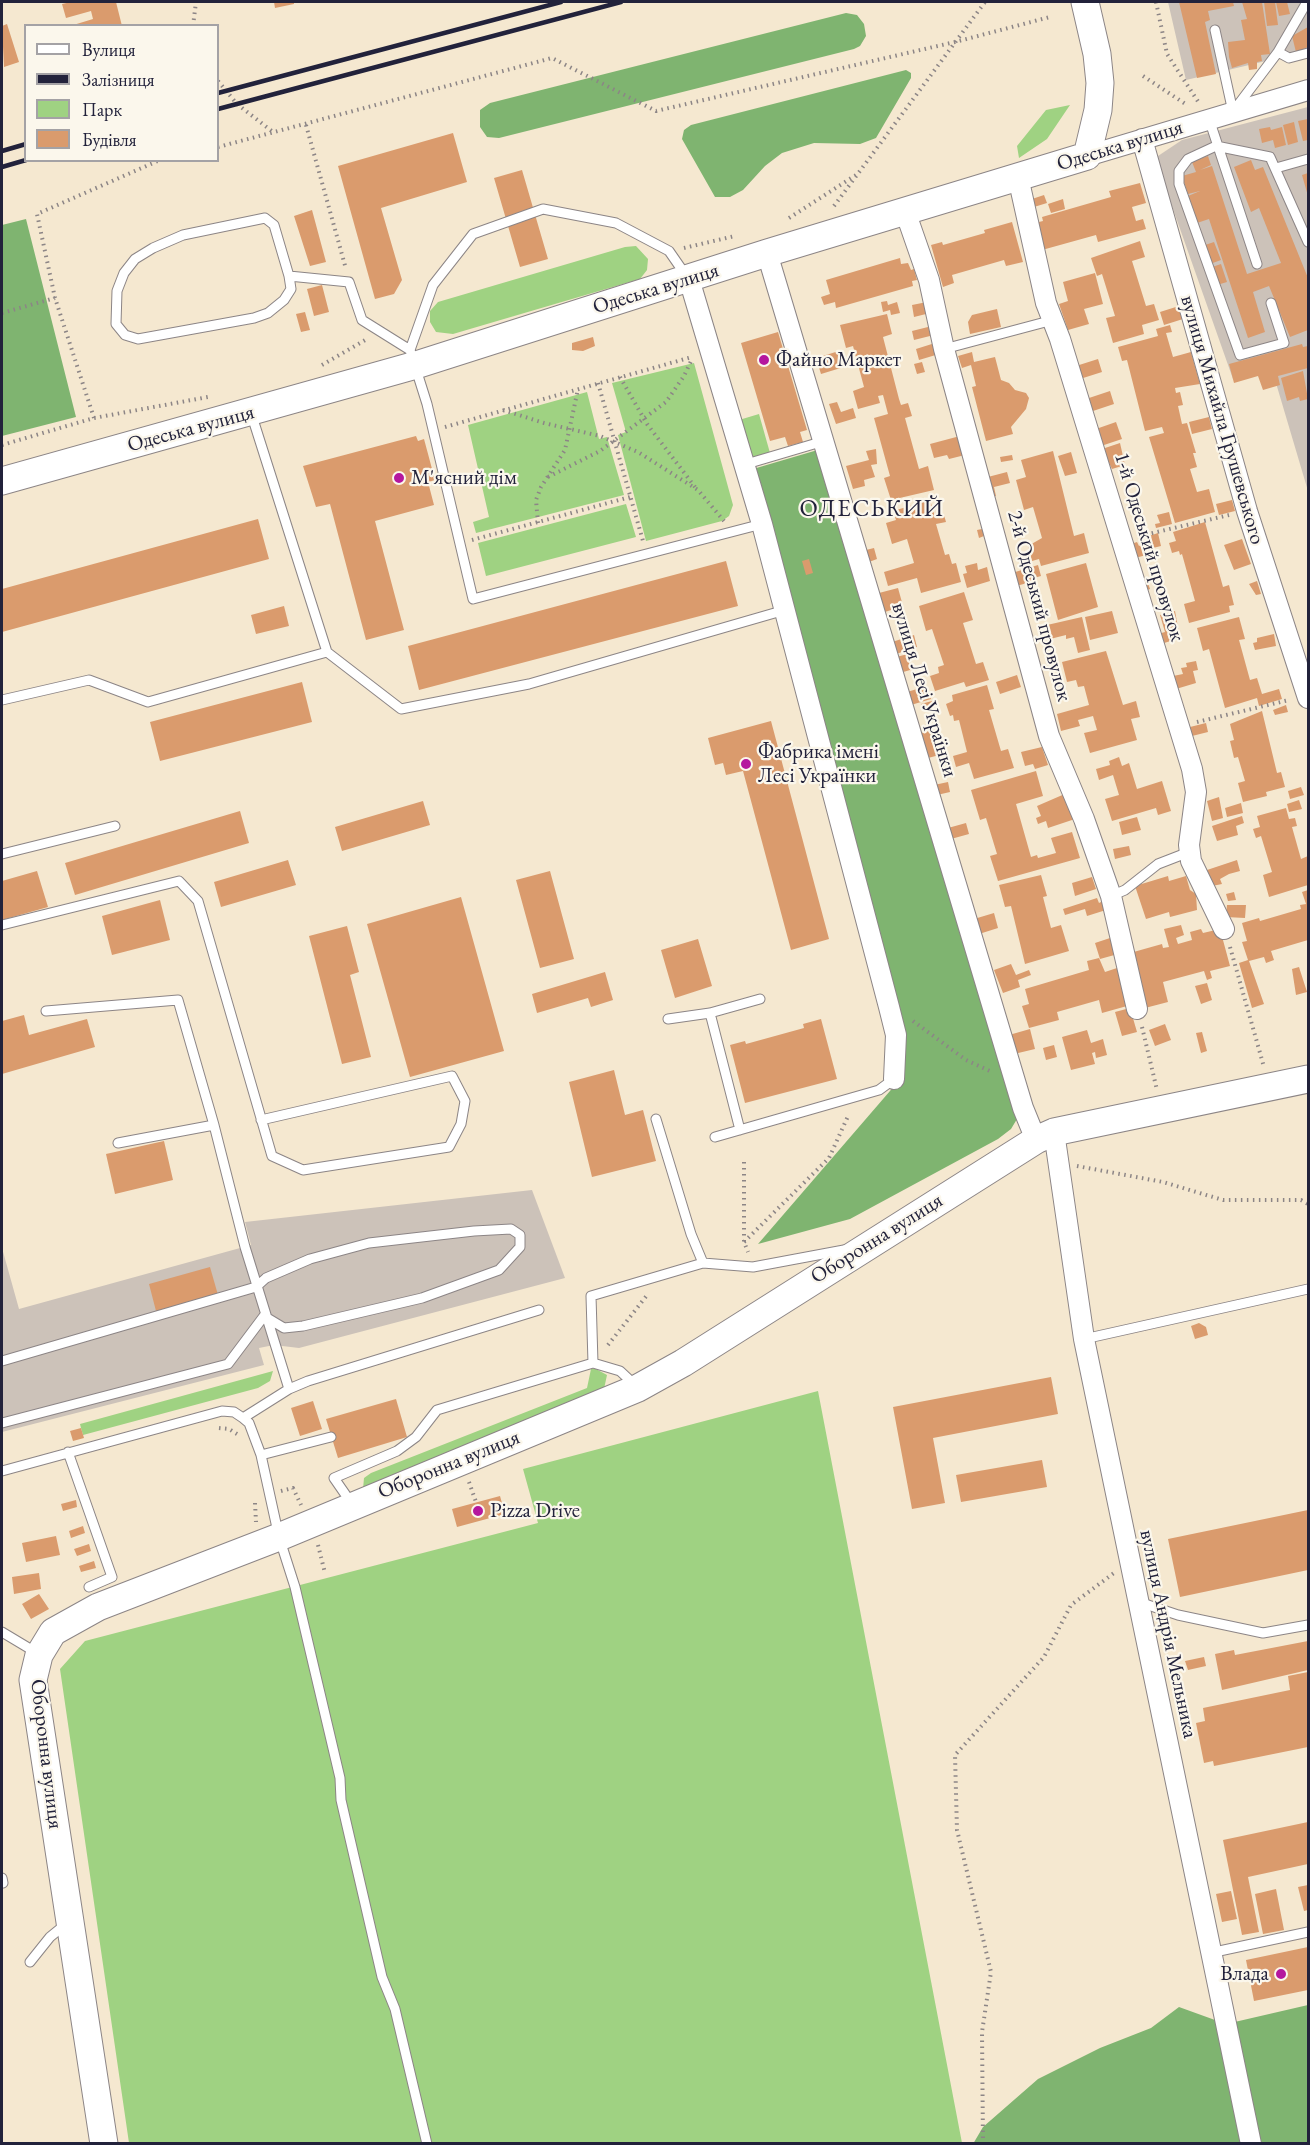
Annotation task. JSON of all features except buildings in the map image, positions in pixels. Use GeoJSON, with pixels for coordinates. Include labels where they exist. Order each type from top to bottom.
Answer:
{"type":"FeatureCollection","features":[{"type":"Feature","properties":{"kind":"street"},"geometry":{"type":"LineString","coordinates":[[1085,2],[1097,54],[1100,83],[1098,110],[1087,156]]}},
{"type":"Feature","properties":{"kind":"street","name":"Одеська вулиця"},"geometry":{"type":"LineString","coordinates":[[2,481],[251,413],[413,358],[688,279],[767,253],[1308,90]]}},
{"type":"Feature","properties":{"kind":"street","name":"вулиця Михайла Грушевського"},"geometry":{"type":"LineString","coordinates":[[1142,139],[1247,510],[1308,697]]}},
{"type":"Feature","properties":{"kind":"street","name":"1-й Одеський провулок"},"geometry":{"type":"LineString","coordinates":[[1017,177],[1043,292],[1122,540],[1197,792],[1189,852],[1194,869],[1224,928]]}},
{"type":"Feature","properties":{"kind":"street","name":"2-й Одеський провулок"},"geometry":{"type":"LineString","coordinates":[[905,211],[929,280],[944,349],[1049,736],[1084,819],[1112,896],[1137,1009]]}},
{"type":"Feature","properties":{"kind":"street","name":"вулиця Лесі Українки"},"geometry":{"type":"LineString","coordinates":[[767,253],[1015,1082],[1045,1136]]}},
{"type":"Feature","properties":{"kind":"street"},"geometry":{"type":"LineString","coordinates":[[688,279],[712,352],[762,524],[889,1007],[896,1035],[894,1079]]}},
{"type":"Feature","properties":{"kind":"street","name":"Оборонна вулиця"},"geometry":{"type":"LineString","coordinates":[[104,2144],[68,1922],[33,1680],[39,1655],[53,1632],[75,1617],[279,1537],[352,1504],[638,1388],[683,1363],[864,1247],[1045,1136],[1308,1079]]}},
{"type":"Feature","properties":{"kind":"street","name":"вулиця Андрія Мельника"},"geometry":{"type":"LineString","coordinates":[[1045,1136],[1058,1163],[1084,1339],[1251,2144]]}},
{"type":"Feature","properties":{"kind":"lane"},"geometry":{"type":"LineString","coordinates":[[1233,112],[1278,52],[1307,2]]}},
{"type":"Feature","properties":{"kind":"lane"},"geometry":{"type":"LineString","coordinates":[[1215,30],[1233,112]]}},
{"type":"Feature","properties":{"kind":"lane"},"geometry":{"type":"LineString","coordinates":[[1278,52],[1289,58],[1308,53]]}},
{"type":"Feature","properties":{"kind":"lane"},"geometry":{"type":"LineString","coordinates":[[1209,119],[1216,146],[1257,264]]}},
{"type":"Feature","properties":{"kind":"lane"},"geometry":{"type":"LineString","coordinates":[[1271,303],[1284,343],[1240,355],[1179,184],[1179,171],[1188,159],[1216,146],[1264,155],[1273,160],[1307,236]]}},
{"type":"Feature","properties":{"kind":"lane"},"geometry":{"type":"LineString","coordinates":[[1276,168],[1308,159]]}},
{"type":"Feature","properties":{"kind":"lane"},"geometry":{"type":"LineString","coordinates":[[688,279],[669,251],[616,223],[543,209],[473,234],[433,285],[413,358],[473,599],[762,524]]}},
{"type":"Feature","properties":{"kind":"lane"},"geometry":{"type":"LineString","coordinates":[[269,219],[274,225],[289,276],[291,289],[284,300],[268,313],[254,318],[138,339],[124,335],[116,324],[117,291],[129,266],[153,248],[183,235],[269,219]]}},
{"type":"Feature","properties":{"kind":"lane"},"geometry":{"type":"LineString","coordinates":[[289,276],[349,282],[362,320],[413,358]]}},
{"type":"Feature","properties":{"kind":"lane"},"geometry":{"type":"LineString","coordinates":[[944,349],[1053,320]]}},
{"type":"Feature","properties":{"kind":"lane"},"geometry":{"type":"LineString","coordinates":[[251,413],[327,652],[401,709],[529,684],[785,610]]}},
{"type":"Feature","properties":{"kind":"lane"},"geometry":{"type":"LineString","coordinates":[[743,465],[825,441]]}},
{"type":"Feature","properties":{"kind":"lane"},"geometry":{"type":"LineString","coordinates":[[2,700],[89,680],[148,702],[327,652]]}},
{"type":"Feature","properties":{"kind":"lane"},"geometry":{"type":"LineString","coordinates":[[2,854],[116,826]]}},
{"type":"Feature","properties":{"kind":"lane"},"geometry":{"type":"LineString","coordinates":[[1112,896],[1125,890],[1158,864],[1189,852]]}},
{"type":"Feature","properties":{"kind":"lane"},"geometry":{"type":"LineString","coordinates":[[2,925],[179,881],[198,902],[261,1120],[272,1156],[303,1170],[449,1147],[461,1125],[465,1101],[452,1076],[261,1120]]}},
{"type":"Feature","properties":{"kind":"lane"},"geometry":{"type":"LineString","coordinates":[[668,1019],[710,1013],[759,999]]}},
{"type":"Feature","properties":{"kind":"lane"},"geometry":{"type":"LineString","coordinates":[[46,1011],[178,1000],[214,1125],[264,1316],[289,1389]]}},
{"type":"Feature","properties":{"kind":"lane"},"geometry":{"type":"LineString","coordinates":[[710,1013],[740,1130]]}},
{"type":"Feature","properties":{"kind":"lane"},"geometry":{"type":"LineString","coordinates":[[715,1137],[879,1090],[894,1079]]}},
{"type":"Feature","properties":{"kind":"lane"},"geometry":{"type":"LineString","coordinates":[[656,1119],[691,1234],[703,1263]]}},
{"type":"Feature","properties":{"kind":"lane"},"geometry":{"type":"LineString","coordinates":[[118,1143],[214,1125]]}},
{"type":"Feature","properties":{"kind":"lane"},"geometry":{"type":"LineString","coordinates":[[2,1361],[256,1287],[266,1278],[310,1259],[369,1243],[511,1229],[520,1235],[520,1247],[498,1270],[422,1298],[284,1329],[264,1316]]}},
{"type":"Feature","properties":{"kind":"lane"},"geometry":{"type":"LineString","coordinates":[[593,1363],[591,1296],[703,1263],[753,1267],[864,1247]]}},
{"type":"Feature","properties":{"kind":"lane"},"geometry":{"type":"LineString","coordinates":[[1084,1339],[1308,1289]]}},
{"type":"Feature","properties":{"kind":"lane"},"geometry":{"type":"LineString","coordinates":[[243,1418],[289,1389],[308,1381],[539,1310]]}},
{"type":"Feature","properties":{"kind":"lane"},"geometry":{"type":"LineString","coordinates":[[2,1423],[228,1364],[264,1316]]}},
{"type":"Feature","properties":{"kind":"lane"},"geometry":{"type":"LineString","coordinates":[[352,1504],[334,1478],[398,1450],[416,1437],[437,1410],[593,1363],[620,1371],[638,1388]]}},
{"type":"Feature","properties":{"kind":"lane"},"geometry":{"type":"LineString","coordinates":[[2,1471],[222,1412],[234,1412],[249,1423],[261,1455],[279,1537],[295,1587],[335,1755],[341,1800],[382,1977],[395,2009],[427,2144]]}},
{"type":"Feature","properties":{"kind":"lane"},"geometry":{"type":"LineString","coordinates":[[261,1455],[332,1437]]}},
{"type":"Feature","properties":{"kind":"lane"},"geometry":{"type":"LineString","coordinates":[[68,1452],[112,1577],[89,1587]]}},
{"type":"Feature","properties":{"kind":"lane"},"geometry":{"type":"LineString","coordinates":[[1137,1601],[1178,1615],[1263,1633],[1308,1625]]}},
{"type":"Feature","properties":{"kind":"lane"},"geometry":{"type":"LineString","coordinates":[[2,1632],[39,1655]]}},
{"type":"Feature","properties":{"kind":"lane"},"geometry":{"type":"LineString","coordinates":[[30,1962],[50,1937],[68,1922]]}},
{"type":"Feature","properties":{"kind":"lane"},"geometry":{"type":"LineString","coordinates":[[1210,1953],[1308,1932]]}},
{"type":"Feature","properties":{"kind":"path"},"geometry":{"type":"LineString","coordinates":[[193,24],[196,2]]}},
{"type":"Feature","properties":{"kind":"path"},"geometry":{"type":"LineString","coordinates":[[834,206],[985,2]]}},
{"type":"Feature","properties":{"kind":"path"},"geometry":{"type":"LineString","coordinates":[[1156,2],[1167,54],[1179,77],[1209,119]]}},
{"type":"Feature","properties":{"kind":"path"},"geometry":{"type":"LineString","coordinates":[[219,147],[552,58],[656,111],[955,42],[1050,17]]}},
{"type":"Feature","properties":{"kind":"path"},"geometry":{"type":"LineString","coordinates":[[1143,76],[1209,119]]}},
{"type":"Feature","properties":{"kind":"path"},"geometry":{"type":"LineString","coordinates":[[219,82],[237,104],[273,132]]}},
{"type":"Feature","properties":{"kind":"path"},"geometry":{"type":"LineString","coordinates":[[306,125],[349,282]]}},
{"type":"Feature","properties":{"kind":"path"},"geometry":{"type":"LineString","coordinates":[[94,418],[55,298],[37,214],[158,162]]}},
{"type":"Feature","properties":{"kind":"path"},"geometry":{"type":"LineString","coordinates":[[789,218],[859,173]]}},
{"type":"Feature","properties":{"kind":"path"},"geometry":{"type":"LineString","coordinates":[[669,251],[735,236]]}},
{"type":"Feature","properties":{"kind":"path"},"geometry":{"type":"LineString","coordinates":[[2,313],[55,298]]}},
{"type":"Feature","properties":{"kind":"path"},"geometry":{"type":"LineString","coordinates":[[314,370],[378,332]]}},
{"type":"Feature","properties":{"kind":"path"},"geometry":{"type":"LineString","coordinates":[[433,431],[712,352]]}},
{"type":"Feature","properties":{"kind":"path"},"geometry":{"type":"LineString","coordinates":[[548,477],[614,441],[666,402],[684,376],[693,357]]}},
{"type":"Feature","properties":{"kind":"path"},"geometry":{"type":"LineString","coordinates":[[620,377],[644,419],[733,532]]}},
{"type":"Feature","properties":{"kind":"path"},"geometry":{"type":"LineString","coordinates":[[598,383],[646,554]]}},
{"type":"Feature","properties":{"kind":"path"},"geometry":{"type":"LineString","coordinates":[[538,523],[536,500],[565,450],[578,389]]}},
{"type":"Feature","properties":{"kind":"path"},"geometry":{"type":"LineString","coordinates":[[2,445],[94,418],[220,395]]}},
{"type":"Feature","properties":{"kind":"path"},"geometry":{"type":"LineString","coordinates":[[502,410],[614,441],[654,460],[697,489]]}},
{"type":"Feature","properties":{"kind":"path"},"geometry":{"type":"LineString","coordinates":[[460,544],[630,497]]}},
{"type":"Feature","properties":{"kind":"path"},"geometry":{"type":"LineString","coordinates":[[1122,540],[1247,510]]}},
{"type":"Feature","properties":{"kind":"path"},"geometry":{"type":"LineString","coordinates":[[1179,727],[1308,697]]}},
{"type":"Feature","properties":{"kind":"path"},"geometry":{"type":"LineString","coordinates":[[1224,928],[1266,1074]]}},
{"type":"Feature","properties":{"kind":"path"},"geometry":{"type":"LineString","coordinates":[[889,1007],[932,1032],[966,1060],[1015,1082]]}},
{"type":"Feature","properties":{"kind":"path"},"geometry":{"type":"LineString","coordinates":[[1137,1009],[1159,1096]]}},
{"type":"Feature","properties":{"kind":"path"},"geometry":{"type":"LineString","coordinates":[[744,1242],[829,1158],[857,1097]]}},
{"type":"Feature","properties":{"kind":"path"},"geometry":{"type":"LineString","coordinates":[[744,1162],[744,1242],[753,1267]]}},
{"type":"Feature","properties":{"kind":"path"},"geometry":{"type":"LineString","coordinates":[[1058,1163],[1163,1182],[1223,1200],[1301,1200],[1308,1204]]}},
{"type":"Feature","properties":{"kind":"path"},"geometry":{"type":"LineString","coordinates":[[593,1363],[663,1275]]}},
{"type":"Feature","properties":{"kind":"path"},"geometry":{"type":"LineString","coordinates":[[216,1428],[229,1429],[238,1435],[241,1441]]}},
{"type":"Feature","properties":{"kind":"path"},"geometry":{"type":"LineString","coordinates":[[466,1473],[476,1502]]}},
{"type":"Feature","properties":{"kind":"path"},"geometry":{"type":"LineString","coordinates":[[269,1493],[293,1488],[311,1522],[325,1573]]}},
{"type":"Feature","properties":{"kind":"path"},"geometry":{"type":"LineString","coordinates":[[983,2144],[982,2032],[991,1972],[957,1830],[955,1755],[1044,1657],[1071,1605],[1129,1563]]}},
{"type":"Feature","properties":{"kind":"shaded area"},"geometry":{"type":"Polygon","coordinates":[[[1168,2],[1308,2],[1308,51],[1186,80],[1168,2]]]}},
{"type":"Feature","properties":{"kind":"shaded area"},"geometry":{"type":"Polygon","coordinates":[[[1308,107],[1308,356],[1233,379],[1155,158],[1182,140],[1308,107]]]}},
{"type":"Feature","properties":{"kind":"shaded area"},"geometry":{"type":"Polygon","coordinates":[[[1308,362],[1308,491],[1273,373],[1308,362]]]}},
{"type":"Feature","properties":{"kind":"shaded area"},"geometry":{"type":"Polygon","coordinates":[[[532,1190],[565,1278],[299,1348],[274,1345],[259,1348],[264,1365],[2,1432],[2,1248],[19,1309],[251,1245],[245,1222],[532,1190]]]}},
{"type":"Feature","properties":{"kind":"green space"},"geometry":{"type":"Polygon","coordinates":[[[846,13],[857,15],[864,24],[866,36],[860,46],[854,49],[499,138],[487,137],[480,127],[480,110],[490,103],[846,13]]]}},
{"type":"Feature","properties":{"kind":"green space"},"geometry":{"type":"Polygon","coordinates":[[[906,70],[911,73],[911,78],[876,138],[860,144],[814,143],[782,153],[765,166],[743,190],[730,197],[715,197],[682,139],[684,130],[691,125],[906,70]]]}},
{"type":"Feature","properties":{"kind":"green space"},"geometry":{"type":"Polygon","coordinates":[[[1070,105],[1047,139],[1019,158],[1017,146],[1046,110],[1070,105]]]}},
{"type":"Feature","properties":{"kind":"green space"},"geometry":{"type":"Polygon","coordinates":[[[26,219],[76,417],[2,436],[2,225],[26,219]]]}},
{"type":"Feature","properties":{"kind":"green space"},"geometry":{"type":"Polygon","coordinates":[[[636,246],[648,259],[647,270],[640,279],[453,334],[436,332],[430,322],[430,311],[438,302],[625,247],[636,246]]]}},
{"type":"Feature","properties":{"kind":"green space"},"geometry":{"type":"Polygon","coordinates":[[[694,363],[733,505],[729,516],[722,521],[646,541],[618,435],[626,432],[612,383],[694,363]]]}},
{"type":"Feature","properties":{"kind":"green space"},"geometry":{"type":"Polygon","coordinates":[[[587,392],[599,439],[607,437],[624,495],[476,533],[473,522],[489,517],[468,425],[587,392]]]}},
{"type":"Feature","properties":{"kind":"green space"},"geometry":{"type":"Polygon","coordinates":[[[759,414],[770,453],[751,458],[739,420],[759,414]]]}},
{"type":"Feature","properties":{"kind":"green space"},"geometry":{"type":"Polygon","coordinates":[[[821,449],[1018,1108],[1017,1119],[1011,1129],[998,1139],[850,1219],[758,1244],[896,1084],[900,1076],[753,469],[821,449]]]}},
{"type":"Feature","properties":{"kind":"green space"},"geometry":{"type":"Polygon","coordinates":[[[626,504],[636,537],[486,576],[478,543],[626,504]]]}},
{"type":"Feature","properties":{"kind":"green space"},"geometry":{"type":"Polygon","coordinates":[[[591,1369],[607,1375],[604,1389],[363,1489],[364,1478],[371,1473],[587,1388],[591,1369]]]}},
{"type":"Feature","properties":{"kind":"green space"},"geometry":{"type":"Polygon","coordinates":[[[273,1371],[270,1381],[258,1388],[83,1435],[80,1424],[273,1371]]]}},
{"type":"Feature","properties":{"kind":"green space"},"geometry":{"type":"Polygon","coordinates":[[[818,1391],[962,2143],[129,2143],[60,1669],[85,1641],[538,1523],[523,1469],[818,1391]]]}},
{"type":"Feature","properties":{"kind":"green space"},"geometry":{"type":"Polygon","coordinates":[[[1308,2005],[1308,2143],[973,2144],[983,2127],[1038,2079],[1100,2048],[1151,2028],[1179,2007],[1226,2024],[1308,2005]]]}},
{"type":"Feature","properties":{"kind":"railway"},"geometry":{"type":"LineString","coordinates":[[219,93],[561,2]]}},
{"type":"Feature","properties":{"kind":"railway"},"geometry":{"type":"LineString","coordinates":[[219,109],[621,2]]}},
{"type":"Feature","properties":{"kind":"railway"},"geometry":{"type":"LineString","coordinates":[[2,151],[24,145]]}},
{"type":"Feature","properties":{"kind":"railway"},"geometry":{"type":"LineString","coordinates":[[2,167],[24,161]]}},
{"type":"Feature","properties":{"kind":"place","name":"Файно Маркет"},"geometry":{"type":"Point","coordinates":[764,360]}},
{"type":"Feature","properties":{"kind":"place","name":"М'ясний дім"},"geometry":{"type":"Point","coordinates":[399,478]}},
{"type":"Feature","properties":{"kind":"place","name":"Фабрика імені Лесі Українки"},"geometry":{"type":"Point","coordinates":[746,764]}},
{"type":"Feature","properties":{"kind":"place","name":"Pizza Drive"},"geometry":{"type":"Point","coordinates":[478,1511]}},
{"type":"Feature","properties":{"kind":"place","name":"Влада"},"geometry":{"type":"Point","coordinates":[1281,1974]}},
{"type":"Feature","properties":{"kind":"district","name":"ОДЕСЬКИЙ"},"geometry":{"type":"Point","coordinates":[872,509]}}]}
